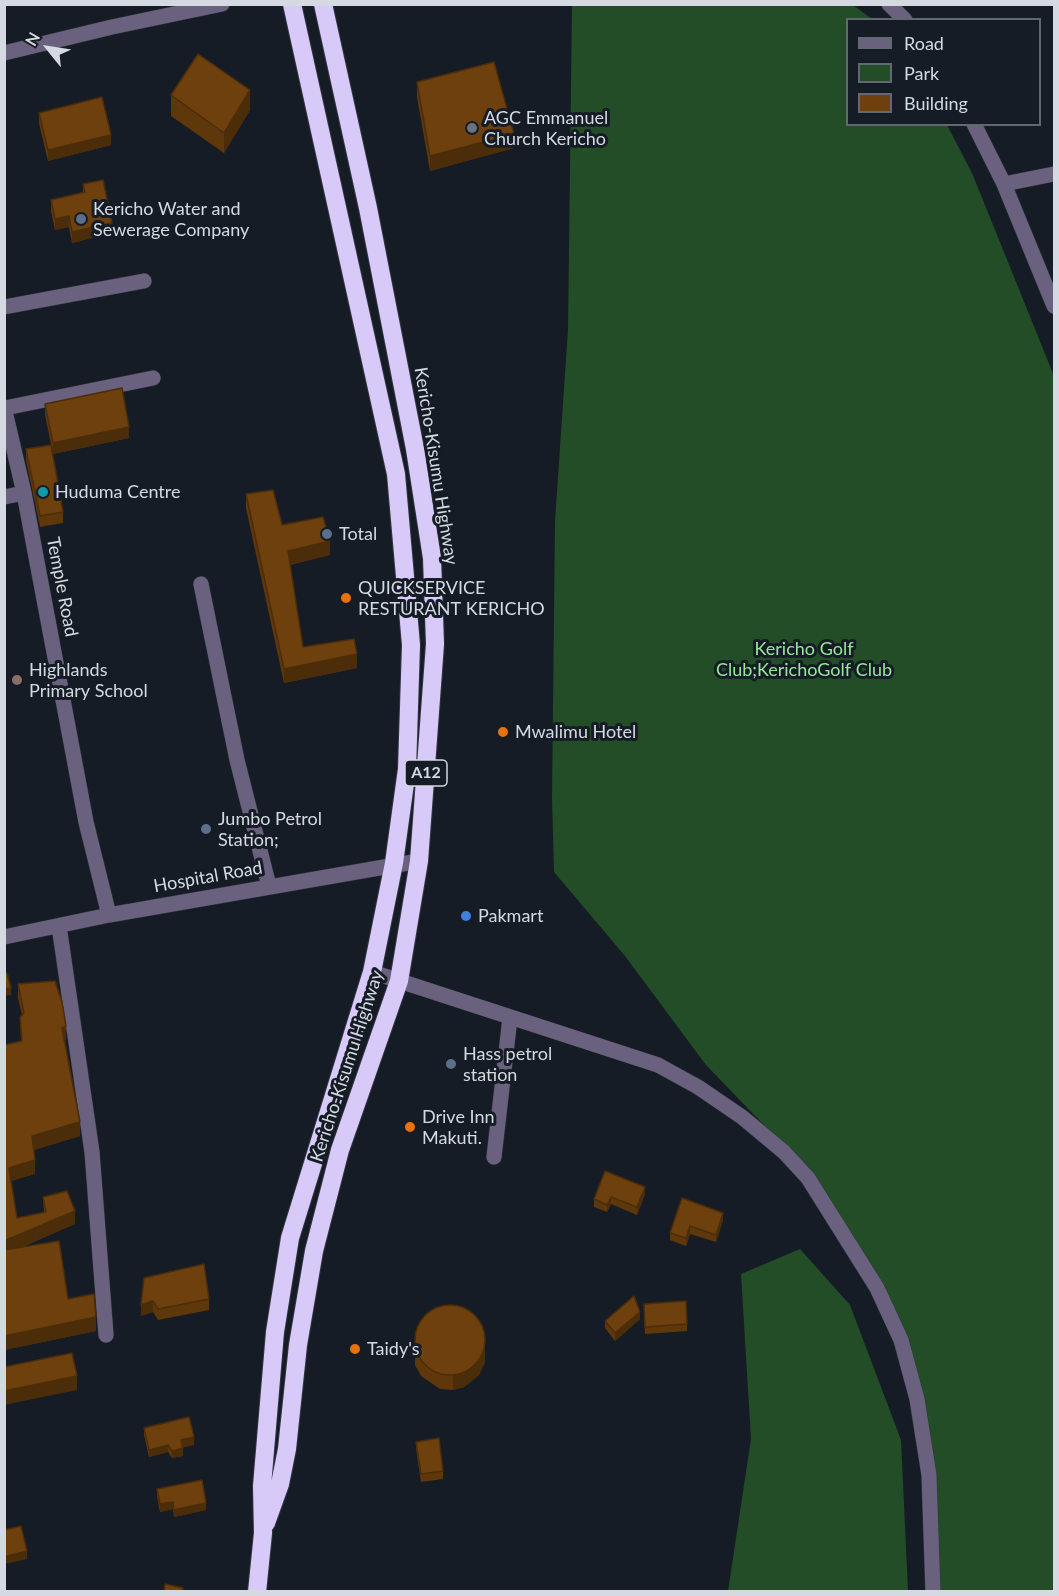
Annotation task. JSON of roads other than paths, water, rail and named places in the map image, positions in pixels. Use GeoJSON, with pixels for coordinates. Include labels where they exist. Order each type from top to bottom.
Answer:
{"type":"FeatureCollection","features":[{"type":"Feature","properties":{"kind":"highway","name":"Kericho-Kisumu Highway"},"geometry":{"type":"LineString","coordinates":[[257,1592],[263,1533],[262,1486],[275,1332],[290,1238],[372,972],[394,863],[407,769],[411,645],[396,474],[292,4]]}},
{"type":"Feature","properties":{"kind":"highway","name":"Kericho-Kisumu Highway"},"geometry":{"type":"LineString","coordinates":[[263,1533],[284,1467],[298,1345],[314,1251],[340,1150],[399,981],[419,861],[435,644],[432,558],[415,449],[389,314],[322,4]]}},
{"type":"Feature","properties":{"kind":"street"},"geometry":{"type":"LineString","coordinates":[[4,53],[222,4]]}},
{"type":"Feature","properties":{"kind":"street"},"geometry":{"type":"LineString","coordinates":[[889,4],[903,18]]}},
{"type":"Feature","properties":{"kind":"street"},"geometry":{"type":"LineString","coordinates":[[975,126],[1004,184],[1054,306]]}},
{"type":"Feature","properties":{"kind":"street"},"geometry":{"type":"LineString","coordinates":[[1004,184],[1054,174]]}},
{"type":"Feature","properties":{"kind":"street"},"geometry":{"type":"LineString","coordinates":[[4,308],[144,281]]}},
{"type":"Feature","properties":{"kind":"street"},"geometry":{"type":"LineString","coordinates":[[5,408],[153,378]]}},
{"type":"Feature","properties":{"kind":"street","name":"Temple Road"},"geometry":{"type":"LineString","coordinates":[[5,408],[24,493],[86,822],[109,915]]}},
{"type":"Feature","properties":{"kind":"street"},"geometry":{"type":"LineString","coordinates":[[4,497],[24,493]]}},
{"type":"Feature","properties":{"kind":"street"},"geometry":{"type":"LineString","coordinates":[[201,584],[237,760],[269,886]]}},
{"type":"Feature","properties":{"kind":"street","name":"Hospital Road"},"geometry":{"type":"LineString","coordinates":[[4,938],[109,915],[394,863],[419,861]]}},
{"type":"Feature","properties":{"kind":"street"},"geometry":{"type":"LineString","coordinates":[[59,926],[92,1152],[106,1335]]}},
{"type":"Feature","properties":{"kind":"street"},"geometry":{"type":"LineString","coordinates":[[372,972],[658,1065],[698,1086],[742,1117],[784,1152],[808,1178],[877,1288],[901,1340],[917,1399],[929,1474],[933,1592]]}},
{"type":"Feature","properties":{"kind":"street"},"geometry":{"type":"LineString","coordinates":[[494,1157],[510,1018]]}},
{"type":"Feature","properties":{"kind":"place","name":"AGC Emmanuel Church Kericho"},"geometry":{"type":"Point","coordinates":[472,128]}},
{"type":"Feature","properties":{"kind":"place","name":"Kericho Water and Sewerage Company"},"geometry":{"type":"Point","coordinates":[81,219]}},
{"type":"Feature","properties":{"kind":"place","name":"Huduma Centre"},"geometry":{"type":"Point","coordinates":[43,492]}},
{"type":"Feature","properties":{"kind":"place","name":"Total"},"geometry":{"type":"Point","coordinates":[327,534]}},
{"type":"Feature","properties":{"kind":"place","name":"QUICKSERVICE RESTURANT KERICHO"},"geometry":{"type":"Point","coordinates":[346,598]}},
{"type":"Feature","properties":{"kind":"place","name":"Highlands Primary School"},"geometry":{"type":"Point","coordinates":[17,680]}},
{"type":"Feature","properties":{"kind":"place","name":"Mwalimu Hotel"},"geometry":{"type":"Point","coordinates":[503,732]}},
{"type":"Feature","properties":{"kind":"place","name":"Jumbo Petrol Station;"},"geometry":{"type":"Point","coordinates":[206,829]}},
{"type":"Feature","properties":{"kind":"place","name":"Pakmart"},"geometry":{"type":"Point","coordinates":[466,916]}},
{"type":"Feature","properties":{"kind":"place","name":"Hass petrol station"},"geometry":{"type":"Point","coordinates":[451,1064]}},
{"type":"Feature","properties":{"kind":"place","name":"Drive Inn Makuti."},"geometry":{"type":"Point","coordinates":[410,1127]}},
{"type":"Feature","properties":{"kind":"place","name":"Taidy's"},"geometry":{"type":"Point","coordinates":[355,1349]}},
{"type":"Feature","properties":{"kind":"park label","name":"Kericho Golf Club;KerichoGolf Club"},"geometry":{"type":"Point","coordinates":[804,659]}}]}
